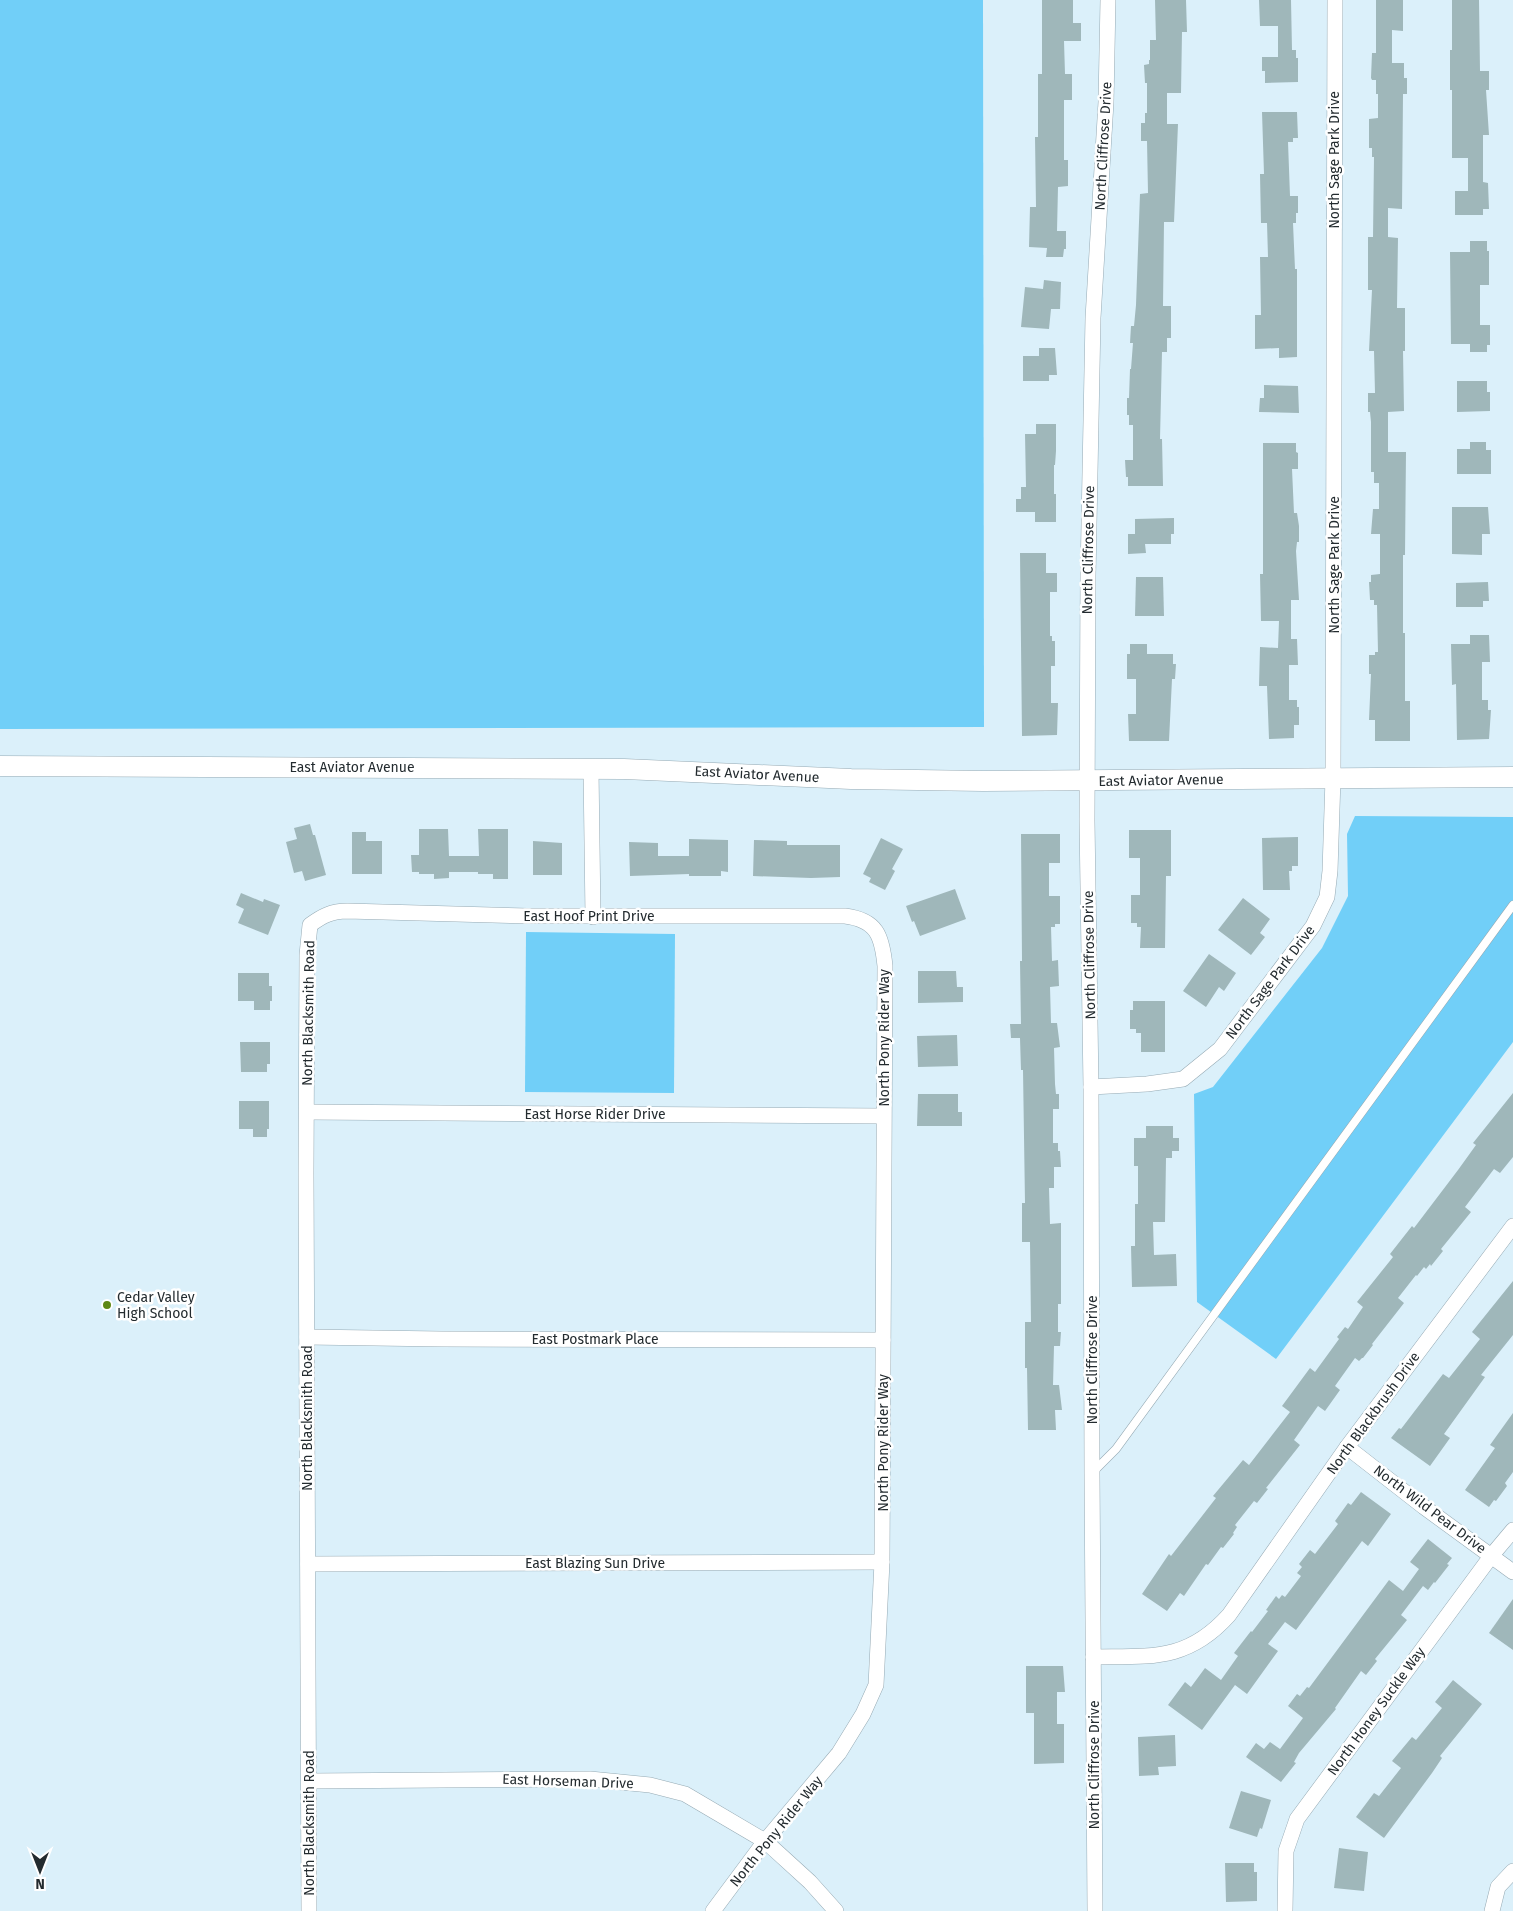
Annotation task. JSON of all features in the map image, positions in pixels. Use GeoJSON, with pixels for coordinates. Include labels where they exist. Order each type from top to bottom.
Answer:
{"type":"FeatureCollection","features":[{"type":"Feature","properties":{"kind":"street","name":"North Cliffrose Drive"},"geometry":{"type":"LineString","coordinates":[[1095,1911],[1091,1087],[1087,780],[1088,576],[1093,318],[1106,102],[1108,0]]}},
{"type":"Feature","properties":{"kind":"street","name":"North Sage Park Drive"},"geometry":{"type":"LineString","coordinates":[[1091,1087],[1147,1084],[1184,1079],[1220,1048],[1313,926],[1327,896],[1330,871],[1334,778],[1334,0]]}},
{"type":"Feature","properties":{"kind":"street","name":"East Aviator Avenue"},"geometry":{"type":"LineString","coordinates":[[0,766],[592,768],[903,780],[1513,777]]}},
{"type":"Feature","properties":{"kind":"street"},"geometry":{"type":"LineString","coordinates":[[592,768],[592,917]]}},
{"type":"Feature","properties":{"kind":"street","name":"East Hoof Print Drive"},"geometry":{"type":"LineString","coordinates":[[310,925],[320,917],[335,911],[592,917],[844,916],[856,917],[870,924]]}},
{"type":"Feature","properties":{"kind":"street","name":"North Pony Rider Way"},"geometry":{"type":"LineString","coordinates":[[713,1911],[764,1841],[839,1753],[863,1714],[876,1685],[882,1562],[885,966],[881,945],[870,924]]}},
{"type":"Feature","properties":{"kind":"street","name":"North Blacksmith Road"},"geometry":{"type":"LineString","coordinates":[[310,925],[307,955],[310,1911]]}},
{"type":"Feature","properties":{"kind":"street","name":"East Horse Rider Drive"},"geometry":{"type":"LineString","coordinates":[[307,1112],[884,1116]]}},
{"type":"Feature","properties":{"kind":"street","name":"North Blackbrush Drive"},"geometry":{"type":"LineString","coordinates":[[1093,1657],[1158,1655],[1183,1650],[1213,1631],[1229,1615],[1347,1447],[1513,1226]]}},
{"type":"Feature","properties":{"kind":"street","name":"East Postmark Place"},"geometry":{"type":"LineString","coordinates":[[307,1337],[883,1340]]}},
{"type":"Feature","properties":{"kind":"street","name":"North Wild Pear Drive"},"geometry":{"type":"LineString","coordinates":[[1347,1447],[1424,1507],[1513,1572]]}},
{"type":"Feature","properties":{"kind":"street","name":"North Honey Suckle Way"},"geometry":{"type":"LineString","coordinates":[[1285,1911],[1286,1851],[1298,1820],[1492,1555],[1513,1530]]}},
{"type":"Feature","properties":{"kind":"street","name":"East Blazing Sun Drive"},"geometry":{"type":"LineString","coordinates":[[308,1564],[882,1562]]}},
{"type":"Feature","properties":{"kind":"street","name":"East Horseman Drive"},"geometry":{"type":"LineString","coordinates":[[309,1781],[590,1779],[650,1785],[685,1794],[764,1841],[810,1882],[836,1911]]}},
{"type":"Feature","properties":{"kind":"street"},"geometry":{"type":"LineString","coordinates":[[1492,1911],[1498,1888],[1513,1871]]}},
{"type":"Feature","properties":{"kind":"lane"},"geometry":{"type":"LineString","coordinates":[[1092,1474],[1116,1449],[1513,905]]}},
{"type":"Feature","properties":{"kind":"shaded area"},"geometry":{"type":"Polygon","coordinates":[[[0,0],[983,0],[984,727],[0,729],[0,0]]]}},
{"type":"Feature","properties":{"kind":"shaded area"},"geometry":{"type":"Polygon","coordinates":[[[1355,816],[1513,817],[1513,1042],[1276,1359],[1197,1302],[1194,1094],[1213,1087],[1322,948],[1348,896],[1347,834],[1355,816]]]}},
{"type":"Feature","properties":{"kind":"shaded area"},"geometry":{"type":"Polygon","coordinates":[[[526,932],[675,934],[674,1093],[525,1092],[526,932]]]}},
{"type":"Feature","properties":{"kind":"building"},"geometry":{"type":"Polygon","coordinates":[[[1042,0],[1073,0],[1073,23],[1081,23],[1081,41],[1064,41],[1065,74],[1072,74],[1072,100],[1064,100],[1064,160],[1068,160],[1068,186],[1058,187],[1057,231],[1066,231],[1066,249],[1064,249],[1063,257],[1046,257],[1047,248],[1029,247],[1030,207],[1036,207],[1035,137],[1038,137],[1038,74],[1042,74],[1042,0]]]}},
{"type":"Feature","properties":{"kind":"building"},"geometry":{"type":"Polygon","coordinates":[[[1155,0],[1186,0],[1187,32],[1182,32],[1181,93],[1167,93],[1167,124],[1178,124],[1174,222],[1164,222],[1163,306],[1171,306],[1171,338],[1167,338],[1167,352],[1162,352],[1160,439],[1162,439],[1163,486],[1128,486],[1125,460],[1133,460],[1133,425],[1129,425],[1127,398],[1129,398],[1133,343],[1130,343],[1131,326],[1134,326],[1136,305],[1140,194],[1148,193],[1147,141],[1141,141],[1141,123],[1145,123],[1145,113],[1147,113],[1147,83],[1145,83],[1144,65],[1149,64],[1150,60],[1150,40],[1156,40],[1155,0]]]}},
{"type":"Feature","properties":{"kind":"building"},"geometry":{"type":"Polygon","coordinates":[[[1259,0],[1291,0],[1292,50],[1296,50],[1296,58],[1298,58],[1298,82],[1265,83],[1265,71],[1262,71],[1262,57],[1278,57],[1278,26],[1260,26],[1259,0]]]}},
{"type":"Feature","properties":{"kind":"building"},"geometry":{"type":"Polygon","coordinates":[[[1376,0],[1403,0],[1403,31],[1392,30],[1392,63],[1404,63],[1404,78],[1407,78],[1407,94],[1403,94],[1402,209],[1388,208],[1388,237],[1398,238],[1397,308],[1405,308],[1405,351],[1403,351],[1404,411],[1388,412],[1388,452],[1406,452],[1403,633],[1405,633],[1405,701],[1410,701],[1410,741],[1375,741],[1375,720],[1369,720],[1371,674],[1369,674],[1369,655],[1375,655],[1375,652],[1378,652],[1377,605],[1374,605],[1374,600],[1370,600],[1369,582],[1371,582],[1371,575],[1380,574],[1380,534],[1371,534],[1373,509],[1379,509],[1379,483],[1374,483],[1374,472],[1371,472],[1371,422],[1370,412],[1368,412],[1368,393],[1375,393],[1374,351],[1369,351],[1372,290],[1368,290],[1368,237],[1373,237],[1374,157],[1372,157],[1372,148],[1369,148],[1369,119],[1378,118],[1376,80],[1371,78],[1372,53],[1376,53],[1376,0]]]}},
{"type":"Feature","properties":{"kind":"building"},"geometry":{"type":"Polygon","coordinates":[[[1452,0],[1479,0],[1480,71],[1489,71],[1489,90],[1486,90],[1489,135],[1483,135],[1483,182],[1488,183],[1489,209],[1483,209],[1483,215],[1455,215],[1455,191],[1468,191],[1468,158],[1452,158],[1450,50],[1452,50],[1452,0]]]}},
{"type":"Feature","properties":{"kind":"building"},"geometry":{"type":"Polygon","coordinates":[[[1262,112],[1297,112],[1298,138],[1293,138],[1293,142],[1288,142],[1290,196],[1298,196],[1298,213],[1296,213],[1296,223],[1293,223],[1295,269],[1297,269],[1297,357],[1279,358],[1279,348],[1255,349],[1255,315],[1261,315],[1260,257],[1268,257],[1267,223],[1261,223],[1260,174],[1264,174],[1262,112]]]}},
{"type":"Feature","properties":{"kind":"building"},"geometry":{"type":"Polygon","coordinates":[[[1470,241],[1487,241],[1487,251],[1489,251],[1489,285],[1480,285],[1480,325],[1490,325],[1490,345],[1487,345],[1487,352],[1470,352],[1470,344],[1451,344],[1450,252],[1470,252],[1470,241]]]}},
{"type":"Feature","properties":{"kind":"building"},"geometry":{"type":"Polygon","coordinates":[[[1044,280],[1061,282],[1060,309],[1051,309],[1049,329],[1021,327],[1025,287],[1043,289],[1044,280]]]}},
{"type":"Feature","properties":{"kind":"building"},"geometry":{"type":"Polygon","coordinates":[[[1039,348],[1055,348],[1057,375],[1049,375],[1049,381],[1023,381],[1023,356],[1039,356],[1039,348]]]}},
{"type":"Feature","properties":{"kind":"building"},"geometry":{"type":"Polygon","coordinates":[[[1457,381],[1487,381],[1487,392],[1490,392],[1490,411],[1457,412],[1457,381]]]}},
{"type":"Feature","properties":{"kind":"building"},"geometry":{"type":"Polygon","coordinates":[[[1264,385],[1298,386],[1299,413],[1259,412],[1260,398],[1264,398],[1264,385]]]}},
{"type":"Feature","properties":{"kind":"building"},"geometry":{"type":"Polygon","coordinates":[[[1036,424],[1056,424],[1054,494],[1056,494],[1056,522],[1035,522],[1035,512],[1016,512],[1016,499],[1021,499],[1021,487],[1026,487],[1025,434],[1036,434],[1036,424]]]}},
{"type":"Feature","properties":{"kind":"building"},"geometry":{"type":"Polygon","coordinates":[[[1470,442],[1486,442],[1486,450],[1491,450],[1491,474],[1457,474],[1457,449],[1470,449],[1470,442]]]}},
{"type":"Feature","properties":{"kind":"building"},"geometry":{"type":"Polygon","coordinates":[[[1263,443],[1296,443],[1296,452],[1298,453],[1298,469],[1292,469],[1294,513],[1297,513],[1299,526],[1299,542],[1297,542],[1296,551],[1299,600],[1291,600],[1291,639],[1297,639],[1298,665],[1289,665],[1289,700],[1297,700],[1297,707],[1299,707],[1299,725],[1294,725],[1294,738],[1269,739],[1267,686],[1259,686],[1260,647],[1278,648],[1279,621],[1261,621],[1260,574],[1263,574],[1263,443]]]}},
{"type":"Feature","properties":{"kind":"building"},"geometry":{"type":"Polygon","coordinates":[[[1452,507],[1488,507],[1490,534],[1482,534],[1482,555],[1452,554],[1452,507]]]}},
{"type":"Feature","properties":{"kind":"building"},"geometry":{"type":"Polygon","coordinates":[[[1174,518],[1174,534],[1171,534],[1171,544],[1145,544],[1146,553],[1128,554],[1128,534],[1135,534],[1135,519],[1174,518]]]}},
{"type":"Feature","properties":{"kind":"building"},"geometry":{"type":"Polygon","coordinates":[[[1020,553],[1046,553],[1046,573],[1057,573],[1057,592],[1050,592],[1050,636],[1052,636],[1052,641],[1055,641],[1055,666],[1051,666],[1051,703],[1058,703],[1057,735],[1022,736],[1020,553]]]}},
{"type":"Feature","properties":{"kind":"building"},"geometry":{"type":"Polygon","coordinates":[[[1136,577],[1163,577],[1164,616],[1135,616],[1136,577]]]}},
{"type":"Feature","properties":{"kind":"building"},"geometry":{"type":"Polygon","coordinates":[[[1488,582],[1489,601],[1483,601],[1483,607],[1456,607],[1456,583],[1488,582]]]}},
{"type":"Feature","properties":{"kind":"building"},"geometry":{"type":"Polygon","coordinates":[[[1470,635],[1489,635],[1490,662],[1482,662],[1482,700],[1488,700],[1488,710],[1491,710],[1489,739],[1457,740],[1456,684],[1452,685],[1451,644],[1470,644],[1470,635]]]}},
{"type":"Feature","properties":{"kind":"building"},"geometry":{"type":"Polygon","coordinates":[[[1130,644],[1147,644],[1147,654],[1173,654],[1173,664],[1176,664],[1175,679],[1172,679],[1169,741],[1129,741],[1128,714],[1136,714],[1136,679],[1127,679],[1127,654],[1130,654],[1130,644]]]}},
{"type":"Feature","properties":{"kind":"building"},"geometry":{"type":"Polygon","coordinates":[[[310,824],[326,875],[305,881],[302,871],[294,873],[286,842],[297,839],[294,828],[310,824]]]}},
{"type":"Feature","properties":{"kind":"building"},"geometry":{"type":"Polygon","coordinates":[[[419,829],[448,829],[449,856],[479,856],[478,829],[508,829],[508,879],[493,879],[493,874],[478,874],[478,872],[449,872],[449,878],[434,879],[434,874],[412,872],[411,855],[419,855],[419,829]]]}},
{"type":"Feature","properties":{"kind":"building"},"geometry":{"type":"Polygon","coordinates":[[[1129,830],[1171,830],[1171,876],[1166,876],[1165,948],[1140,948],[1141,927],[1137,927],[1137,923],[1131,923],[1131,895],[1140,895],[1140,858],[1129,858],[1129,830]]]}},
{"type":"Feature","properties":{"kind":"building"},"geometry":{"type":"Polygon","coordinates":[[[352,832],[366,832],[366,841],[382,841],[382,874],[352,874],[352,832]]]}},
{"type":"Feature","properties":{"kind":"building"},"geometry":{"type":"Polygon","coordinates":[[[1021,834],[1060,834],[1060,863],[1049,863],[1049,896],[1060,896],[1060,924],[1055,924],[1055,927],[1051,927],[1052,961],[1058,960],[1059,986],[1050,987],[1051,1023],[1057,1023],[1060,1047],[1054,1048],[1055,1084],[1056,1094],[1059,1094],[1059,1109],[1053,1109],[1053,1143],[1058,1143],[1061,1167],[1054,1167],[1054,1188],[1049,1188],[1050,1224],[1061,1223],[1061,1304],[1058,1304],[1058,1332],[1061,1332],[1060,1346],[1054,1346],[1053,1385],[1059,1385],[1062,1410],[1055,1410],[1056,1430],[1028,1430],[1025,1322],[1031,1322],[1030,1242],[1022,1242],[1022,1203],[1025,1203],[1023,1070],[1021,1070],[1020,1038],[1011,1038],[1010,1024],[1021,1024],[1021,834]]]}},
{"type":"Feature","properties":{"kind":"building"},"geometry":{"type":"Polygon","coordinates":[[[1298,837],[1298,866],[1292,866],[1292,871],[1289,871],[1290,890],[1263,890],[1262,838],[1298,837]]]}},
{"type":"Feature","properties":{"kind":"building"},"geometry":{"type":"Polygon","coordinates":[[[881,838],[903,849],[892,869],[895,871],[885,890],[869,882],[871,878],[863,874],[881,838]]]}},
{"type":"Feature","properties":{"kind":"building"},"geometry":{"type":"Polygon","coordinates":[[[689,839],[728,840],[728,872],[721,871],[721,876],[689,876],[689,874],[630,876],[629,842],[658,843],[658,856],[689,856],[689,839]]]}},
{"type":"Feature","properties":{"kind":"building"},"geometry":{"type":"Polygon","coordinates":[[[754,840],[787,841],[787,845],[840,845],[840,877],[753,876],[754,840]]]}},
{"type":"Feature","properties":{"kind":"building"},"geometry":{"type":"Polygon","coordinates":[[[533,841],[562,843],[562,875],[533,875],[533,841]]]}},
{"type":"Feature","properties":{"kind":"building"},"geometry":{"type":"Polygon","coordinates":[[[955,889],[966,919],[920,936],[906,906],[955,889]]]}},
{"type":"Feature","properties":{"kind":"building"},"geometry":{"type":"Polygon","coordinates":[[[241,893],[263,902],[264,899],[280,905],[268,935],[238,923],[244,909],[236,905],[241,893]]]}},
{"type":"Feature","properties":{"kind":"building"},"geometry":{"type":"Polygon","coordinates":[[[1243,898],[1270,919],[1260,933],[1265,937],[1251,955],[1218,930],[1243,898]]]}},
{"type":"Feature","properties":{"kind":"building"},"geometry":{"type":"Polygon","coordinates":[[[1209,954],[1236,973],[1224,991],[1219,987],[1206,1007],[1183,991],[1209,954]]]}},
{"type":"Feature","properties":{"kind":"building"},"geometry":{"type":"Polygon","coordinates":[[[918,971],[956,971],[957,987],[963,987],[963,1002],[918,1003],[918,971]]]}},
{"type":"Feature","properties":{"kind":"building"},"geometry":{"type":"Polygon","coordinates":[[[238,973],[269,973],[269,986],[272,986],[270,1010],[254,1010],[254,1001],[238,1001],[238,973]]]}},
{"type":"Feature","properties":{"kind":"building"},"geometry":{"type":"Polygon","coordinates":[[[1133,1001],[1165,1001],[1165,1052],[1141,1052],[1141,1033],[1136,1033],[1136,1029],[1130,1029],[1130,1010],[1133,1010],[1133,1001]]]}},
{"type":"Feature","properties":{"kind":"building"},"geometry":{"type":"Polygon","coordinates":[[[957,1035],[958,1066],[918,1067],[917,1036],[957,1035]]]}},
{"type":"Feature","properties":{"kind":"building"},"geometry":{"type":"Polygon","coordinates":[[[240,1042],[270,1042],[270,1064],[267,1064],[267,1072],[241,1072],[240,1042]]]}},
{"type":"Feature","properties":{"kind":"building"},"geometry":{"type":"Polygon","coordinates":[[[1513,1093],[1513,1157],[1500,1173],[1494,1169],[1465,1207],[1471,1212],[1441,1249],[1443,1251],[1431,1266],[1430,1264],[1426,1269],[1424,1267],[1398,1298],[1404,1303],[1363,1358],[1359,1361],[1355,1358],[1335,1386],[1340,1390],[1325,1411],[1318,1406],[1294,1440],[1300,1445],[1266,1488],[1268,1489],[1257,1503],[1254,1501],[1235,1525],[1237,1527],[1234,1534],[1223,1548],[1221,1547],[1208,1565],[1206,1564],[1184,1596],[1180,1593],[1167,1611],[1142,1594],[1169,1554],[1171,1556],[1216,1498],[1213,1496],[1243,1460],[1249,1465],[1290,1412],[1282,1406],[1310,1368],[1315,1372],[1339,1339],[1337,1337],[1345,1327],[1348,1329],[1363,1307],[1357,1302],[1393,1257],[1390,1254],[1412,1226],[1414,1228],[1476,1145],[1473,1143],[1513,1093]]]}},
{"type":"Feature","properties":{"kind":"building"},"geometry":{"type":"Polygon","coordinates":[[[918,1094],[958,1094],[958,1112],[962,1112],[962,1126],[917,1126],[918,1094]]]}},
{"type":"Feature","properties":{"kind":"building"},"geometry":{"type":"Polygon","coordinates":[[[239,1101],[269,1101],[269,1129],[267,1129],[267,1137],[253,1137],[253,1129],[239,1129],[239,1101]]]}},
{"type":"Feature","properties":{"kind":"building"},"geometry":{"type":"Polygon","coordinates":[[[1146,1126],[1173,1126],[1173,1138],[1179,1138],[1179,1151],[1172,1151],[1172,1158],[1166,1158],[1165,1222],[1153,1222],[1154,1255],[1176,1254],[1177,1286],[1132,1287],[1131,1246],[1135,1246],[1135,1204],[1138,1204],[1138,1166],[1134,1166],[1134,1138],[1146,1138],[1146,1126]]]}},
{"type":"Feature","properties":{"kind":"building"},"geometry":{"type":"Polygon","coordinates":[[[1513,1281],[1513,1335],[1481,1375],[1485,1377],[1444,1434],[1450,1438],[1430,1466],[1391,1438],[1399,1428],[1401,1429],[1443,1374],[1449,1378],[1480,1339],[1472,1332],[1513,1281]]]}},
{"type":"Feature","properties":{"kind":"building"},"geometry":{"type":"Polygon","coordinates":[[[1513,1413],[1513,1472],[1505,1483],[1507,1486],[1489,1507],[1465,1490],[1495,1448],[1490,1445],[1513,1413]]]}},
{"type":"Feature","properties":{"kind":"building"},"geometry":{"type":"Polygon","coordinates":[[[1361,1492],[1391,1514],[1368,1546],[1362,1541],[1296,1630],[1285,1622],[1268,1644],[1278,1651],[1247,1694],[1235,1685],[1202,1730],[1168,1705],[1185,1682],[1191,1687],[1205,1668],[1221,1680],[1238,1656],[1234,1653],[1268,1611],[1266,1610],[1276,1596],[1279,1599],[1282,1595],[1285,1597],[1301,1576],[1297,1573],[1302,1567],[1299,1564],[1310,1550],[1315,1554],[1338,1524],[1335,1521],[1348,1503],[1351,1505],[1361,1492]]]}},
{"type":"Feature","properties":{"kind":"building"},"geometry":{"type":"Polygon","coordinates":[[[1428,1539],[1452,1558],[1447,1564],[1449,1565],[1428,1590],[1423,1586],[1401,1615],[1407,1620],[1375,1659],[1377,1661],[1366,1675],[1361,1671],[1336,1709],[1299,1753],[1294,1762],[1296,1763],[1281,1782],[1246,1757],[1256,1743],[1264,1749],[1270,1742],[1280,1749],[1303,1718],[1288,1706],[1297,1694],[1300,1696],[1307,1687],[1309,1688],[1389,1580],[1403,1591],[1419,1569],[1410,1562],[1428,1539]]]}},
{"type":"Feature","properties":{"kind":"building"},"geometry":{"type":"Polygon","coordinates":[[[1513,1599],[1513,1650],[1489,1633],[1513,1599]]]}},
{"type":"Feature","properties":{"kind":"building"},"geometry":{"type":"Polygon","coordinates":[[[1026,1666],[1063,1666],[1065,1692],[1057,1692],[1057,1724],[1064,1724],[1064,1763],[1034,1764],[1034,1713],[1026,1713],[1026,1666]]]}},
{"type":"Feature","properties":{"kind":"building"},"geometry":{"type":"Polygon","coordinates":[[[1453,1680],[1482,1704],[1440,1756],[1442,1758],[1432,1773],[1384,1838],[1356,1817],[1374,1793],[1379,1796],[1401,1768],[1392,1761],[1412,1737],[1416,1740],[1442,1708],[1435,1702],[1453,1680]]]}},
{"type":"Feature","properties":{"kind":"building"},"geometry":{"type":"Polygon","coordinates":[[[1175,1735],[1176,1766],[1158,1767],[1159,1775],[1139,1776],[1138,1737],[1175,1735]]]}},
{"type":"Feature","properties":{"kind":"building"},"geometry":{"type":"Polygon","coordinates":[[[1241,1791],[1271,1800],[1262,1829],[1260,1828],[1257,1837],[1229,1828],[1241,1791]]]}},
{"type":"Feature","properties":{"kind":"building"},"geometry":{"type":"Polygon","coordinates":[[[1339,1848],[1368,1852],[1364,1891],[1334,1888],[1339,1848]]]}},
{"type":"Feature","properties":{"kind":"building"},"geometry":{"type":"Polygon","coordinates":[[[1225,1863],[1254,1863],[1254,1872],[1257,1872],[1257,1901],[1226,1902],[1225,1863]]]}},
{"type":"Feature","properties":{"kind":"place","name":"Cedar Valley High School"},"geometry":{"type":"Point","coordinates":[107,1305]}}]}
